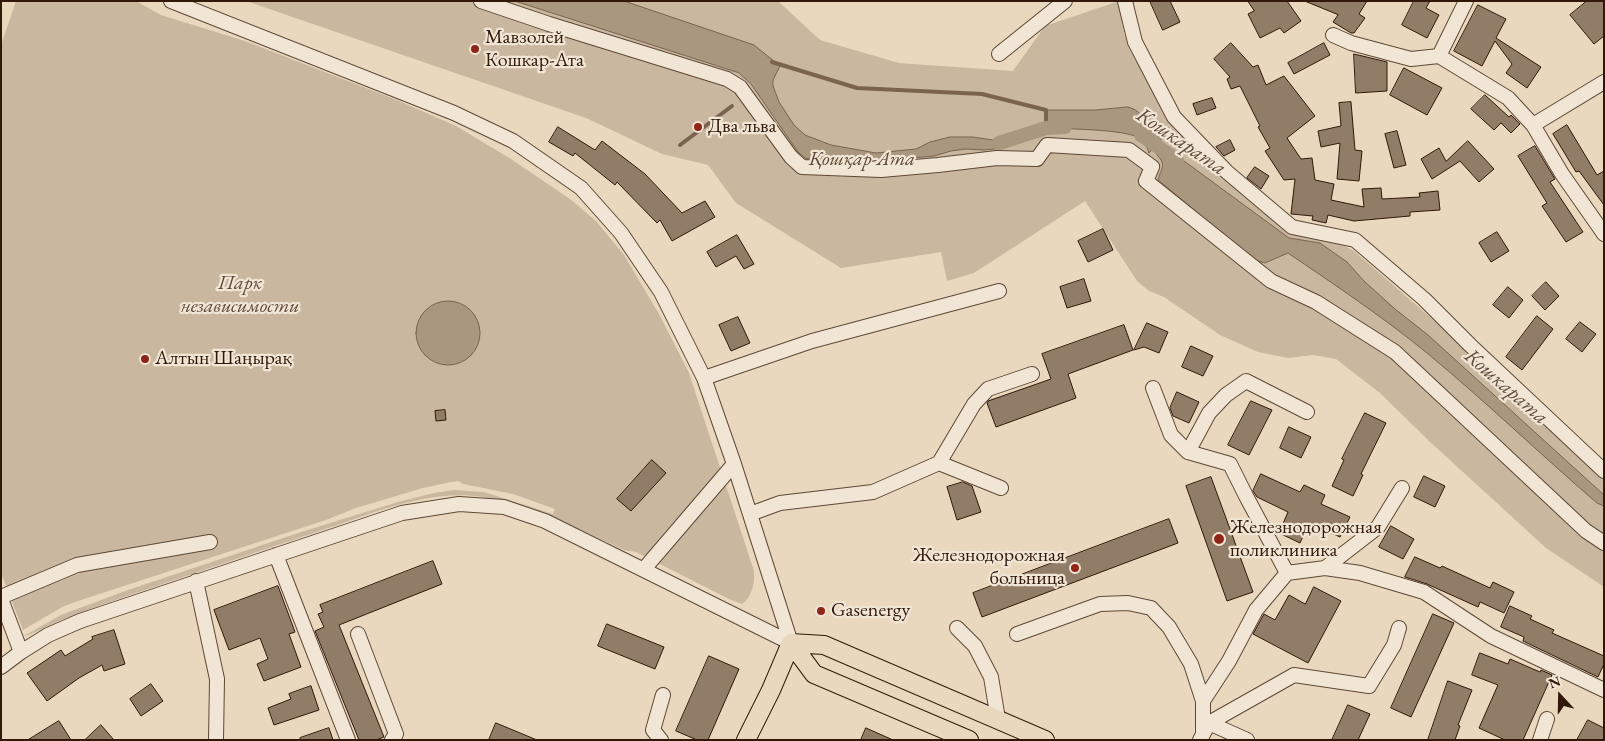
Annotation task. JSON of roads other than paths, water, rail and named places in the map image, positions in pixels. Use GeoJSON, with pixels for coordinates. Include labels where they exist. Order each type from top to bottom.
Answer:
{"type":"FeatureCollection","features":[{"type":"Feature","properties":{"kind":"main road"},"geometry":{"type":"LineString","coordinates":[[791,643],[824,645],[1045,740]]}},
{"type":"Feature","properties":{"kind":"main road"},"geometry":{"type":"LineString","coordinates":[[746,740],[772,690],[791,643]]}},
{"type":"Feature","properties":{"kind":"main road"},"geometry":{"type":"LineString","coordinates":[[791,643],[814,674],[969,740]]}},
{"type":"Feature","properties":{"kind":"street"},"geometry":{"type":"LineString","coordinates":[[171,1],[454,113],[513,141],[581,188],[621,233],[661,292],[704,378],[734,464],[791,643]]}},
{"type":"Feature","properties":{"kind":"street"},"geometry":{"type":"LineString","coordinates":[[481,1],[549,24],[727,78],[740,87],[790,157],[802,167],[880,170],[997,158],[1037,159],[1047,145],[1129,150],[1152,167],[1146,181],[1271,282],[1316,302],[1395,352],[1579,524],[1604,543]]}},
{"type":"Feature","properties":{"kind":"street"},"geometry":{"type":"LineString","coordinates":[[999,54],[1065,1]]}},
{"type":"Feature","properties":{"kind":"street"},"geometry":{"type":"LineString","coordinates":[[1125,1],[1135,42],[1174,117],[1227,172],[1292,227],[1356,240],[1424,299],[1604,471]]}},
{"type":"Feature","properties":{"kind":"street"},"geometry":{"type":"LineString","coordinates":[[1439,56],[1466,1]]}},
{"type":"Feature","properties":{"kind":"street"},"geometry":{"type":"LineString","coordinates":[[1333,35],[1351,43],[1411,59],[1439,56],[1508,98],[1533,125],[1562,174],[1604,234]]}},
{"type":"Feature","properties":{"kind":"street"},"geometry":{"type":"LineString","coordinates":[[1533,125],[1604,82]]}},
{"type":"Feature","properties":{"kind":"street"},"geometry":{"type":"LineString","coordinates":[[704,378],[812,341],[999,291]]}},
{"type":"Feature","properties":{"kind":"street"},"geometry":{"type":"LineString","coordinates":[[750,514],[780,504],[873,492],[939,463],[974,404],[988,389],[1032,374]]}},
{"type":"Feature","properties":{"kind":"street"},"geometry":{"type":"LineString","coordinates":[[1188,452],[1209,413],[1226,395],[1246,381],[1307,412]]}},
{"type":"Feature","properties":{"kind":"street"},"geometry":{"type":"LineString","coordinates":[[1153,388],[1171,435],[1188,452],[1230,464],[1287,573]]}},
{"type":"Feature","properties":{"kind":"street"},"geometry":{"type":"LineString","coordinates":[[939,463],[1001,488]]}},
{"type":"Feature","properties":{"kind":"street"},"geometry":{"type":"LineString","coordinates":[[644,569],[734,464]]}},
{"type":"Feature","properties":{"kind":"street"},"geometry":{"type":"LineString","coordinates":[[1325,568],[1378,527],[1402,488]]}},
{"type":"Feature","properties":{"kind":"street"},"geometry":{"type":"LineString","coordinates":[[1,667],[48,635],[80,621],[402,513],[458,504],[504,507],[546,521],[791,643]]}},
{"type":"Feature","properties":{"kind":"street"},"geometry":{"type":"LineString","coordinates":[[21,652],[1,598],[77,565],[210,542]]}},
{"type":"Feature","properties":{"kind":"street"},"geometry":{"type":"LineString","coordinates":[[276,555],[348,740]]}},
{"type":"Feature","properties":{"kind":"street"},"geometry":{"type":"LineString","coordinates":[[1203,701],[1229,661],[1256,610],[1287,573],[1325,568],[1360,573],[1424,592],[1491,636],[1604,690]]}},
{"type":"Feature","properties":{"kind":"street"},"geometry":{"type":"LineString","coordinates":[[196,581],[217,679],[213,737]]}},
{"type":"Feature","properties":{"kind":"street"},"geometry":{"type":"LineString","coordinates":[[1017,634],[1100,604],[1128,603],[1150,608],[1169,627],[1191,664],[1203,701],[1204,732]]}},
{"type":"Feature","properties":{"kind":"street"},"geometry":{"type":"LineString","coordinates":[[957,628],[975,646],[991,677],[998,719]]}},
{"type":"Feature","properties":{"kind":"street"},"geometry":{"type":"LineString","coordinates":[[1204,732],[1294,675],[1369,686],[1394,645],[1399,628]]}},
{"type":"Feature","properties":{"kind":"street"},"geometry":{"type":"LineString","coordinates":[[358,634],[396,734],[392,740]]}},
{"type":"Feature","properties":{"kind":"street"},"geometry":{"type":"LineString","coordinates":[[661,740],[653,730],[664,695]]}},
{"type":"Feature","properties":{"kind":"street"},"geometry":{"type":"LineString","coordinates":[[1540,740],[1547,719]]}},
{"type":"Feature","properties":{"kind":"street"},"geometry":{"type":"LineString","coordinates":[[1204,732],[1247,740]]}},
{"type":"Feature","properties":{"kind":"waterway"},"geometry":{"type":"LineString","coordinates":[[772,62],[857,88],[982,94],[1046,110],[1046,128]]}},
{"type":"Feature","properties":{"kind":"waterway"},"geometry":{"type":"LineString","coordinates":[[680,145],[732,106]]}},
{"type":"Feature","properties":{"kind":"waterway","name":"Кошкарата"},"geometry":{"type":"LineString","coordinates":[[999,143],[1046,128],[1065,127]]}},
{"type":"Feature","properties":{"kind":"waterway","name":"Кошкарата"},"geometry":{"type":"LineString","coordinates":[[1141,135],[1177,160]]}},
{"type":"Feature","properties":{"kind":"place","name":"Мавзолей Кошкар-Ата"},"geometry":{"type":"Point","coordinates":[475,49]}},
{"type":"Feature","properties":{"kind":"place","name":"Два льва"},"geometry":{"type":"Point","coordinates":[698,127]}},
{"type":"Feature","properties":{"kind":"place","name":"Алтын Шаңырақ"},"geometry":{"type":"Point","coordinates":[145,359]}},
{"type":"Feature","properties":{"kind":"place","name":"Железнодорожная поликлиника"},"geometry":{"type":"Point","coordinates":[1219,539]}},
{"type":"Feature","properties":{"kind":"place","name":"Железнодорожная больница"},"geometry":{"type":"Point","coordinates":[1075,568]}},
{"type":"Feature","properties":{"kind":"place","name":"Gasenergy"},"geometry":{"type":"Point","coordinates":[821,611]}},
{"type":"Feature","properties":{"kind":"park label","name":"Қошқар-Ата"},"geometry":{"type":"Point","coordinates":[862,160]}},
{"type":"Feature","properties":{"kind":"park label","name":"Парк независимости"},"geometry":{"type":"Point","coordinates":[240,296]}}]}
